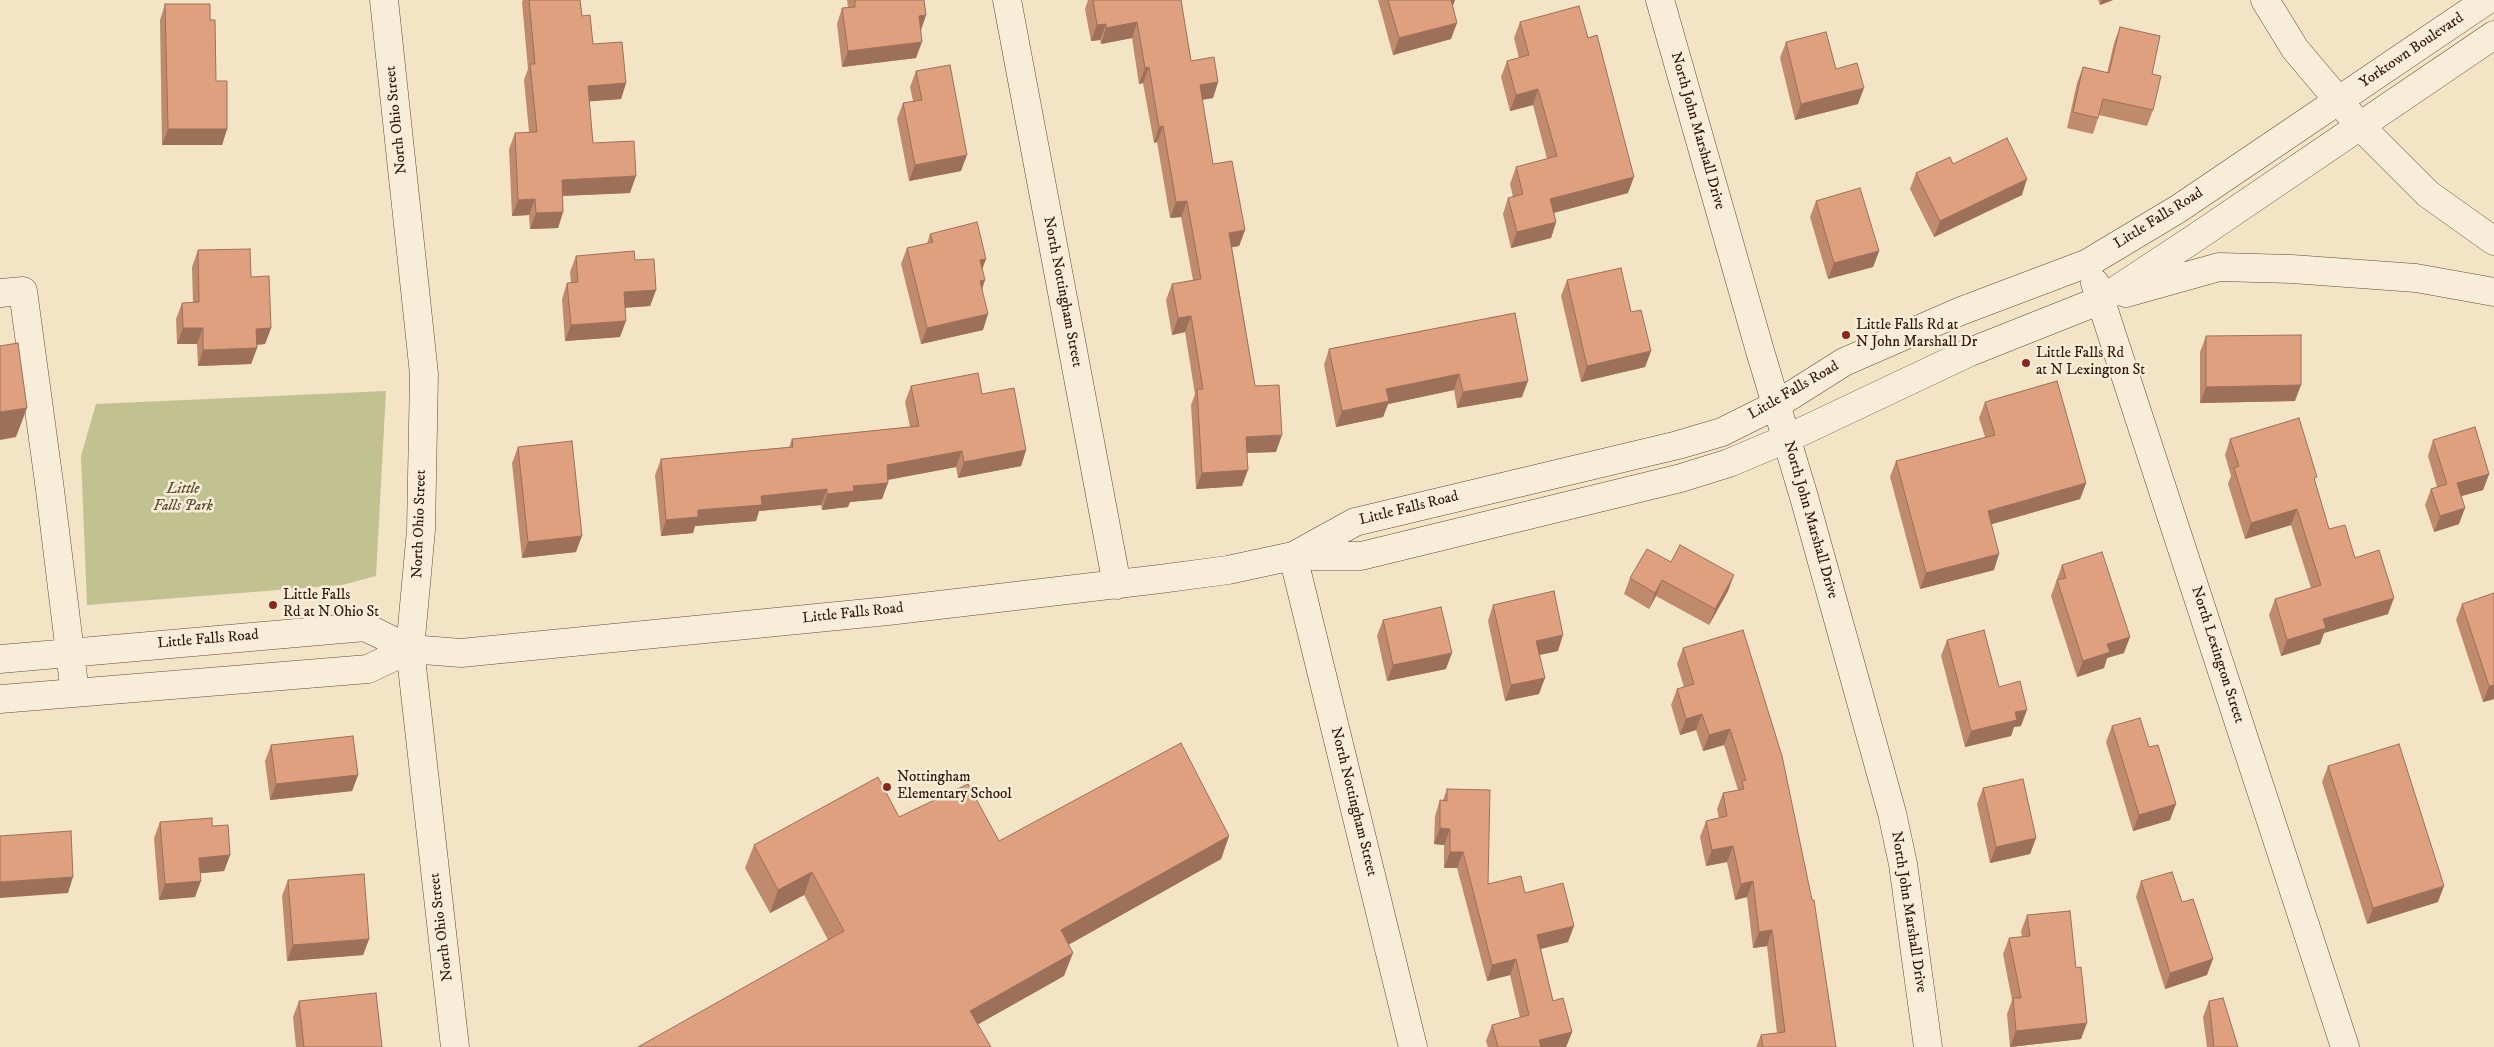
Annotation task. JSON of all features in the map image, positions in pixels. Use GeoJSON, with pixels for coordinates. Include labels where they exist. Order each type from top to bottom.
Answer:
{"type":"FeatureCollection","features":[{"type":"Feature","properties":{"kind":"street","name":"North Ohio Street"},"geometry":{"type":"LineString","coordinates":[[384,0],[424,374],[421,530],[410,649],[455,1047]]}},
{"type":"Feature","properties":{"kind":"street","name":"North Nottingham Street"},"geometry":{"type":"LineString","coordinates":[[1007,0],[1117,585]]}},
{"type":"Feature","properties":{"kind":"street","name":"North John Marshall Drive"},"geometry":{"type":"LineString","coordinates":[[1660,0],[1776,405],[1804,496],[1892,813],[1904,864],[1928,1047]]}},
{"type":"Feature","properties":{"kind":"street"},"geometry":{"type":"LineString","coordinates":[[2264,0],[2295,49],[2360,126],[2428,194],[2494,241]]}},
{"type":"Feature","properties":{"kind":"street","name":"Yorktown Boulevard"},"geometry":{"type":"LineString","coordinates":[[2338,102],[2487,0]]}},
{"type":"Feature","properties":{"kind":"street"},"geometry":{"type":"LineString","coordinates":[[2360,126],[2494,35]]}},
{"type":"Feature","properties":{"kind":"street","name":"Little Falls Road"},"geometry":{"type":"LineString","coordinates":[[1293,556],[1355,522],[1722,432],[1776,405],[1844,362],[1961,311],[2088,262],[2178,209],[2338,102]]}},
{"type":"Feature","properties":{"kind":"street","name":"Little Falls Road"},"geometry":{"type":"LineString","coordinates":[[0,659],[365,627],[410,649],[461,653],[888,611],[1117,585],[1228,570],[1293,556],[1360,556],[1681,478],[1729,463],[1786,439],[1970,352],[2100,300],[2360,126]]}},
{"type":"Feature","properties":{"kind":"street","name":"North Lexington Street"},"geometry":{"type":"LineString","coordinates":[[2088,262],[2345,1047]]}},
{"type":"Feature","properties":{"kind":"street"},"geometry":{"type":"LineString","coordinates":[[2100,300],[2219,267],[2292,269],[2416,278],[2494,292]]}},
{"type":"Feature","properties":{"kind":"street"},"geometry":{"type":"LineString","coordinates":[[0,293],[23,291],[75,693]]}},
{"type":"Feature","properties":{"kind":"street","name":"North Nottingham Street"},"geometry":{"type":"LineString","coordinates":[[1293,556],[1413,1047]]}},
{"type":"Feature","properties":{"kind":"street","name":"Little Falls Road"},"geometry":{"type":"LineString","coordinates":[[0,699],[368,669],[410,649]]}},
{"type":"Feature","properties":{"kind":"green space","name":"Little Falls Park"},"geometry":{"type":"Polygon","coordinates":[[[386,391],[376,576],[342,585],[87,605],[81,456],[96,404],[386,391]]]}},
{"type":"Feature","properties":{"kind":"building"},"geometry":{"type":"Polygon","coordinates":[[[529,0],[580,0],[582,16],[590,15],[593,44],[622,42],[626,83],[588,86],[593,143],[634,141],[636,176],[562,180],[563,212],[536,213],[535,199],[518,200],[515,133],[537,132],[530,64],[535,64],[529,0]]]}},
{"type":"Feature","properties":{"kind":"building"},"geometry":{"type":"Polygon","coordinates":[[[855,0],[924,0],[926,15],[919,16],[922,42],[848,51],[842,8],[855,7],[855,0]]]}},
{"type":"Feature","properties":{"kind":"building"},"geometry":{"type":"Polygon","coordinates":[[[1093,0],[1181,0],[1191,61],[1214,57],[1218,82],[1200,85],[1213,164],[1232,161],[1245,230],[1229,233],[1255,386],[1279,385],[1282,435],[1246,437],[1248,470],[1202,473],[1197,389],[1203,389],[1191,316],[1178,318],[1172,284],[1201,279],[1187,201],[1176,202],[1163,126],[1159,127],[1149,67],[1145,68],[1137,22],[1106,28],[1106,24],[1097,25],[1093,0]]]}},
{"type":"Feature","properties":{"kind":"building"},"geometry":{"type":"Polygon","coordinates":[[[1388,0],[1451,0],[1457,23],[1399,38],[1388,0]]]}},
{"type":"Feature","properties":{"kind":"building"},"geometry":{"type":"Polygon","coordinates":[[[165,4],[210,4],[210,20],[215,20],[216,81],[227,81],[227,129],[168,129],[165,4]]]}},
{"type":"Feature","properties":{"kind":"building"},"geometry":{"type":"Polygon","coordinates":[[[1579,6],[1588,38],[1597,35],[1634,177],[1550,199],[1556,222],[1517,232],[1508,198],[1523,194],[1516,167],[1557,156],[1538,89],[1516,95],[1507,61],[1529,55],[1520,22],[1579,6]]]}},
{"type":"Feature","properties":{"kind":"building"},"geometry":{"type":"Polygon","coordinates":[[[2120,27],[2160,36],[2152,74],[2161,76],[2153,110],[2103,99],[2098,118],[2073,112],[2083,67],[2109,73],[2120,27]]]}},
{"type":"Feature","properties":{"kind":"building"},"geometry":{"type":"Polygon","coordinates":[[[1826,32],[1836,69],[1857,63],[1864,88],[1801,104],[1786,42],[1826,32]]]}},
{"type":"Feature","properties":{"kind":"building"},"geometry":{"type":"Polygon","coordinates":[[[950,65],[967,155],[915,165],[903,103],[922,100],[916,71],[950,65]]]}},
{"type":"Feature","properties":{"kind":"building"},"geometry":{"type":"Polygon","coordinates":[[[2007,138],[2027,179],[1940,221],[1916,173],[1950,157],[1953,164],[2007,138]]]}},
{"type":"Feature","properties":{"kind":"building"},"geometry":{"type":"Polygon","coordinates":[[[1860,188],[1879,251],[1834,263],[1816,201],[1860,188]]]}},
{"type":"Feature","properties":{"kind":"building"},"geometry":{"type":"Polygon","coordinates":[[[977,222],[986,259],[980,260],[985,280],[980,281],[988,314],[927,328],[907,248],[933,242],[930,234],[977,222]]]}},
{"type":"Feature","properties":{"kind":"building"},"geometry":{"type":"Polygon","coordinates":[[[250,249],[251,277],[269,276],[271,328],[256,329],[257,348],[203,350],[203,328],[183,328],[182,303],[199,302],[198,250],[250,249]]]}},
{"type":"Feature","properties":{"kind":"building"},"geometry":{"type":"Polygon","coordinates":[[[634,251],[635,260],[654,259],[656,290],[624,292],[626,321],[571,325],[567,283],[578,282],[576,256],[634,251]]]}},
{"type":"Feature","properties":{"kind":"building"},"geometry":{"type":"Polygon","coordinates":[[[1621,268],[1631,312],[1641,310],[1651,351],[1587,366],[1567,280],[1621,268]]]}},
{"type":"Feature","properties":{"kind":"building"},"geometry":{"type":"Polygon","coordinates":[[[1515,313],[1528,381],[1463,392],[1459,374],[1386,389],[1389,401],[1342,411],[1329,349],[1515,313]]]}},
{"type":"Feature","properties":{"kind":"building"},"geometry":{"type":"Polygon","coordinates":[[[2301,335],[2301,385],[2206,387],[2206,336],[2301,335]]]}},
{"type":"Feature","properties":{"kind":"building"},"geometry":{"type":"Polygon","coordinates":[[[18,343],[27,408],[0,412],[0,346],[18,343]]]}},
{"type":"Feature","properties":{"kind":"building"},"geometry":{"type":"Polygon","coordinates":[[[978,373],[982,394],[1014,388],[1026,450],[964,462],[962,451],[887,465],[888,483],[853,486],[854,491],[827,494],[827,489],[761,496],[762,505],[698,510],[698,517],[666,520],[661,459],[793,447],[792,439],[919,426],[911,386],[978,373]]]}},
{"type":"Feature","properties":{"kind":"building"},"geometry":{"type":"Polygon","coordinates":[[[2057,381],[2086,483],[1988,511],[1999,554],[1926,573],[1896,461],[1995,435],[1985,402],[2057,381]]]}},
{"type":"Feature","properties":{"kind":"building"},"geometry":{"type":"Polygon","coordinates":[[[2299,418],[2317,477],[2314,478],[2329,529],[2345,525],[2355,558],[2379,550],[2394,598],[2323,619],[2326,628],[2287,640],[2275,599],[2321,585],[2297,509],[2251,523],[2234,468],[2239,466],[2230,439],[2299,418]]]}},
{"type":"Feature","properties":{"kind":"building"},"geometry":{"type":"Polygon","coordinates":[[[2475,427],[2489,474],[2457,483],[2465,508],[2440,516],[2431,489],[2447,484],[2433,440],[2475,427]]]}},
{"type":"Feature","properties":{"kind":"building"},"geometry":{"type":"Polygon","coordinates":[[[572,441],[582,536],[528,542],[518,447],[572,441]]]}},
{"type":"Feature","properties":{"kind":"building"},"geometry":{"type":"Polygon","coordinates":[[[1680,545],[1734,575],[1715,609],[1662,580],[1655,593],[1630,578],[1647,549],[1671,562],[1680,545]]]}},
{"type":"Feature","properties":{"kind":"building"},"geometry":{"type":"Polygon","coordinates":[[[2102,552],[2130,637],[2107,644],[2110,652],[2083,661],[2057,580],[2066,578],[2062,565],[2102,552]]]}},
{"type":"Feature","properties":{"kind":"building"},"geometry":{"type":"Polygon","coordinates":[[[1554,591],[1563,635],[1536,641],[1545,678],[1511,685],[1493,605],[1554,591]]]}},
{"type":"Feature","properties":{"kind":"building"},"geometry":{"type":"Polygon","coordinates":[[[2494,593],[2494,685],[2489,686],[2462,604],[2494,593]]]}},
{"type":"Feature","properties":{"kind":"building"},"geometry":{"type":"Polygon","coordinates":[[[1441,607],[1452,653],[1393,665],[1383,620],[1441,607]]]}},
{"type":"Feature","properties":{"kind":"building"},"geometry":{"type":"Polygon","coordinates":[[[1743,630],[1782,756],[1812,900],[1814,900],[1836,1047],[1763,1047],[1761,1035],[1785,1032],[1772,930],[1759,932],[1753,881],[1741,884],[1733,846],[1712,850],[1706,821],[1727,816],[1723,793],[1744,789],[1742,781],[1746,780],[1730,729],[1709,735],[1702,714],[1686,719],[1677,689],[1694,684],[1683,648],[1743,630]]]}},
{"type":"Feature","properties":{"kind":"building"},"geometry":{"type":"Polygon","coordinates":[[[1984,630],[1999,687],[2020,681],[2027,710],[2015,712],[2017,720],[1971,731],[1947,640],[1984,630]]]}},
{"type":"Feature","properties":{"kind":"building"},"geometry":{"type":"Polygon","coordinates":[[[2140,718],[2149,747],[2158,745],[2176,804],[2139,815],[2112,726],[2140,718]]]}},
{"type":"Feature","properties":{"kind":"building"},"geometry":{"type":"Polygon","coordinates":[[[353,736],[358,775],[276,784],[271,745],[353,736]]]}},
{"type":"Feature","properties":{"kind":"building","name":"Nottingham Elementary School"},"geometry":{"type":"Polygon","coordinates":[[[1181,743],[1229,836],[1061,930],[1073,953],[970,1011],[991,1047],[638,1047],[844,931],[812,872],[778,890],[754,845],[878,777],[899,817],[968,784],[999,841],[1181,743]]]}},
{"type":"Feature","properties":{"kind":"building"},"geometry":{"type":"Polygon","coordinates":[[[2399,744],[2444,886],[2373,908],[2328,766],[2399,744]]]}},
{"type":"Feature","properties":{"kind":"building"},"geometry":{"type":"Polygon","coordinates":[[[2023,779],[2036,838],[1996,847],[1983,788],[2023,779]]]}},
{"type":"Feature","properties":{"kind":"building"},"geometry":{"type":"Polygon","coordinates":[[[1447,789],[1490,790],[1488,884],[1521,876],[1525,893],[1563,883],[1574,926],[1537,935],[1553,1001],[1563,998],[1572,1032],[1539,1040],[1541,1047],[1498,1047],[1492,1025],[1529,1015],[1516,959],[1492,965],[1463,852],[1450,852],[1450,829],[1440,828],[1440,800],[1447,801],[1447,789]]]}},
{"type":"Feature","properties":{"kind":"building"},"geometry":{"type":"Polygon","coordinates":[[[212,818],[212,826],[228,825],[230,855],[199,858],[201,881],[165,884],[160,822],[212,818]]]}},
{"type":"Feature","properties":{"kind":"building"},"geometry":{"type":"Polygon","coordinates":[[[71,831],[73,877],[0,882],[0,836],[71,831]]]}},
{"type":"Feature","properties":{"kind":"building"},"geometry":{"type":"Polygon","coordinates":[[[2172,872],[2182,902],[2193,899],[2213,959],[2170,973],[2141,881],[2172,872]]]}},
{"type":"Feature","properties":{"kind":"building"},"geometry":{"type":"Polygon","coordinates":[[[364,874],[369,939],[293,945],[288,880],[364,874]]]}},
{"type":"Feature","properties":{"kind":"building"},"geometry":{"type":"Polygon","coordinates":[[[2070,911],[2076,968],[2081,967],[2087,1023],[2016,1031],[2013,998],[2021,998],[2009,938],[2030,936],[2027,915],[2070,911]]]}},
{"type":"Feature","properties":{"kind":"building"},"geometry":{"type":"Polygon","coordinates":[[[376,993],[382,1047],[304,1047],[299,1001],[376,993]]]}},
{"type":"Feature","properties":{"kind":"building"},"geometry":{"type":"Polygon","coordinates":[[[2223,998],[2238,1047],[2214,1047],[2209,1001],[2223,998]]]}},
{"type":"Feature","properties":{"kind":"place","name":"Little Falls Rd at N John Marshall Dr"},"geometry":{"type":"Point","coordinates":[1846,335]}},
{"type":"Feature","properties":{"kind":"place","name":"Little Falls Rd at N Lexington St"},"geometry":{"type":"Point","coordinates":[2026,363]}},
{"type":"Feature","properties":{"kind":"place","name":"Little Falls Rd at N Ohio St"},"geometry":{"type":"Point","coordinates":[273,605]}},
{"type":"Feature","properties":{"kind":"place","name":"Nottingham Elementary School"},"geometry":{"type":"Point","coordinates":[887,787]}}]}
